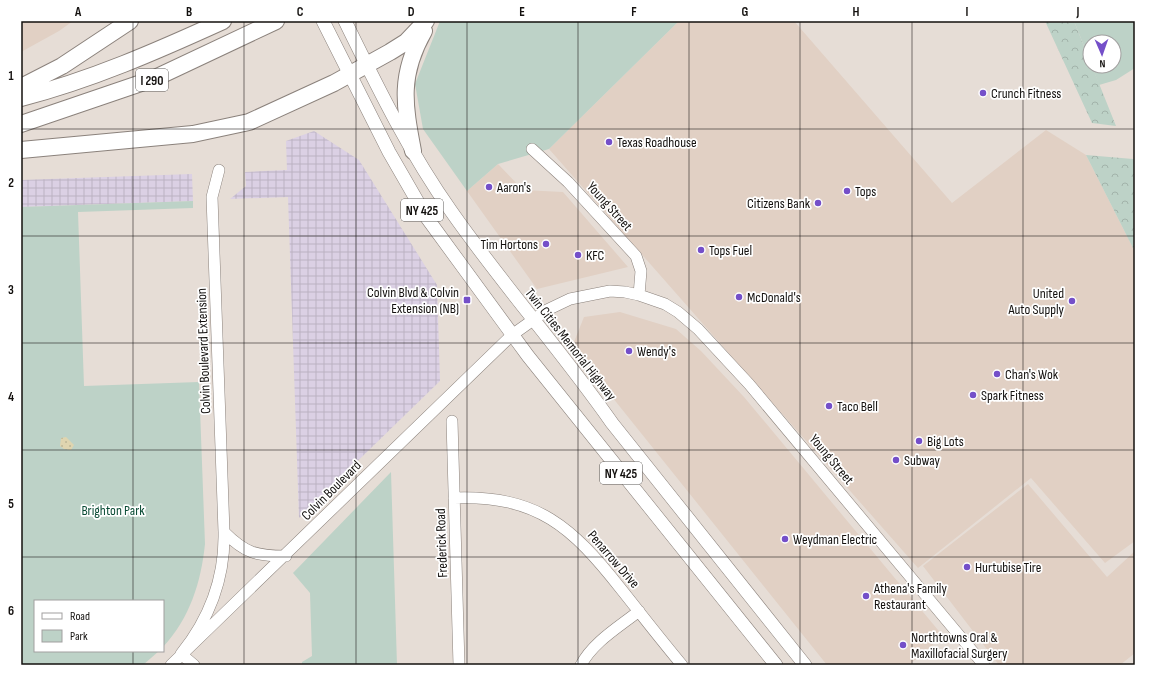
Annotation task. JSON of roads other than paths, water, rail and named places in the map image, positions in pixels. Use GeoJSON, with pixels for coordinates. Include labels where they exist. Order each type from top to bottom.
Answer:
{"type":"FeatureCollection","features":[{"type":"Feature","properties":{"kind":"highway"},"geometry":{"type":"LineString","coordinates":[[21,87],[62,66],[130,21]]}},
{"type":"Feature","properties":{"kind":"highway","name":"I 290"},"geometry":{"type":"LineString","coordinates":[[21,98],[62,88],[152,54],[223,21]]}},
{"type":"Feature","properties":{"kind":"highway","name":"I 290"},"geometry":{"type":"LineString","coordinates":[[21,124],[153,79],[276,21]]}},
{"type":"Feature","properties":{"kind":"highway"},"geometry":{"type":"LineString","coordinates":[[21,150],[193,134],[234,126],[263,117],[349,75],[406,42],[428,21]]}},
{"type":"Feature","properties":{"kind":"highway"},"geometry":{"type":"LineString","coordinates":[[413,151],[407,119],[404,90],[407,72],[413,53],[428,21]]}},
{"type":"Feature","properties":{"kind":"main road","name":"NY 425"},"geometry":{"type":"LineString","coordinates":[[323,21],[389,152],[427,218],[512,335],[776,665]]}},
{"type":"Feature","properties":{"kind":"main road","name":"Twin Cities Memorial Highway"},"geometry":{"type":"LineString","coordinates":[[345,21],[413,151],[450,210],[532,320],[805,665]]}},
{"type":"Feature","properties":{"kind":"street","name":"Young Street"},"geometry":{"type":"LineString","coordinates":[[532,149],[568,182],[636,256],[641,271],[639,295]]}},
{"type":"Feature","properties":{"kind":"street","name":"Colvin Boulevard Extension"},"geometry":{"type":"LineString","coordinates":[[181,654],[199,629],[215,596],[224,560],[212,197],[219,170]]}},
{"type":"Feature","properties":{"kind":"street","name":"Young Street"},"geometry":{"type":"LineString","coordinates":[[512,335],[547,310],[570,299],[610,291],[639,295],[665,304],[678,312],[705,336],[749,384],[984,665]]}},
{"type":"Feature","properties":{"kind":"street","name":"Colvin Boulevard"},"geometry":{"type":"LineString","coordinates":[[171,665],[286,556],[512,335]]}},
{"type":"Feature","properties":{"kind":"street","name":"Frederick Road"},"geometry":{"type":"LineString","coordinates":[[452,421],[459,665]]}},
{"type":"Feature","properties":{"kind":"street","name":"Penarrow Drive"},"geometry":{"type":"LineString","coordinates":[[454,498],[474,497],[500,500],[520,505],[546,516],[563,527],[592,553],[682,665]]}},
{"type":"Feature","properties":{"kind":"street"},"geometry":{"type":"LineString","coordinates":[[224,532],[238,546],[252,553],[286,556]]}},
{"type":"Feature","properties":{"kind":"street"},"geometry":{"type":"LineString","coordinates":[[581,665],[591,651],[600,642],[639,611]]}},
{"type":"Feature","properties":{"kind":"street"},"geometry":{"type":"LineString","coordinates":[[181,654],[194,665]]}},
{"type":"Feature","properties":{"kind":"place","name":"Crunch Fitness"},"geometry":{"type":"Point","coordinates":[983,93]}},
{"type":"Feature","properties":{"kind":"place","name":"Texas Roadhouse"},"geometry":{"type":"Point","coordinates":[609,142]}},
{"type":"Feature","properties":{"kind":"place","name":"Aaron's"},"geometry":{"type":"Point","coordinates":[489,187]}},
{"type":"Feature","properties":{"kind":"place","name":"Tops"},"geometry":{"type":"Point","coordinates":[847,191]}},
{"type":"Feature","properties":{"kind":"place","name":"Citizens Bank"},"geometry":{"type":"Point","coordinates":[818,203]}},
{"type":"Feature","properties":{"kind":"place","name":"Tim Hortons"},"geometry":{"type":"Point","coordinates":[546,244]}},
{"type":"Feature","properties":{"kind":"place","name":"Tops Fuel"},"geometry":{"type":"Point","coordinates":[701,250]}},
{"type":"Feature","properties":{"kind":"place","name":"KFC"},"geometry":{"type":"Point","coordinates":[578,255]}},
{"type":"Feature","properties":{"kind":"place","name":"McDonald's"},"geometry":{"type":"Point","coordinates":[739,297]}},
{"type":"Feature","properties":{"kind":"place","name":"Colvin Blvd & Colvin Extension (NB)"},"geometry":{"type":"Point","coordinates":[467,300]}},
{"type":"Feature","properties":{"kind":"place","name":"United Auto Supply"},"geometry":{"type":"Point","coordinates":[1072,301]}},
{"type":"Feature","properties":{"kind":"place","name":"Wendy's"},"geometry":{"type":"Point","coordinates":[629,351]}},
{"type":"Feature","properties":{"kind":"place","name":"Chan's Wok"},"geometry":{"type":"Point","coordinates":[997,374]}},
{"type":"Feature","properties":{"kind":"place","name":"Spark Fitness"},"geometry":{"type":"Point","coordinates":[973,395]}},
{"type":"Feature","properties":{"kind":"place","name":"Taco Bell"},"geometry":{"type":"Point","coordinates":[829,406]}},
{"type":"Feature","properties":{"kind":"place","name":"Big Lots"},"geometry":{"type":"Point","coordinates":[919,441]}},
{"type":"Feature","properties":{"kind":"place","name":"Subway"},"geometry":{"type":"Point","coordinates":[896,460]}},
{"type":"Feature","properties":{"kind":"place","name":"Weydman Electric"},"geometry":{"type":"Point","coordinates":[785,539]}},
{"type":"Feature","properties":{"kind":"place","name":"Hurtubise Tire"},"geometry":{"type":"Point","coordinates":[967,567]}},
{"type":"Feature","properties":{"kind":"place","name":"Athena's Family Restaurant"},"geometry":{"type":"Point","coordinates":[866,596]}},
{"type":"Feature","properties":{"kind":"place","name":"Northtowns Oral & Maxillofacial Surgery"},"geometry":{"type":"Point","coordinates":[903,645]}},
{"type":"Feature","properties":{"kind":"park label","name":"Brighton Park"},"geometry":{"type":"Point","coordinates":[113,510]}}]}
